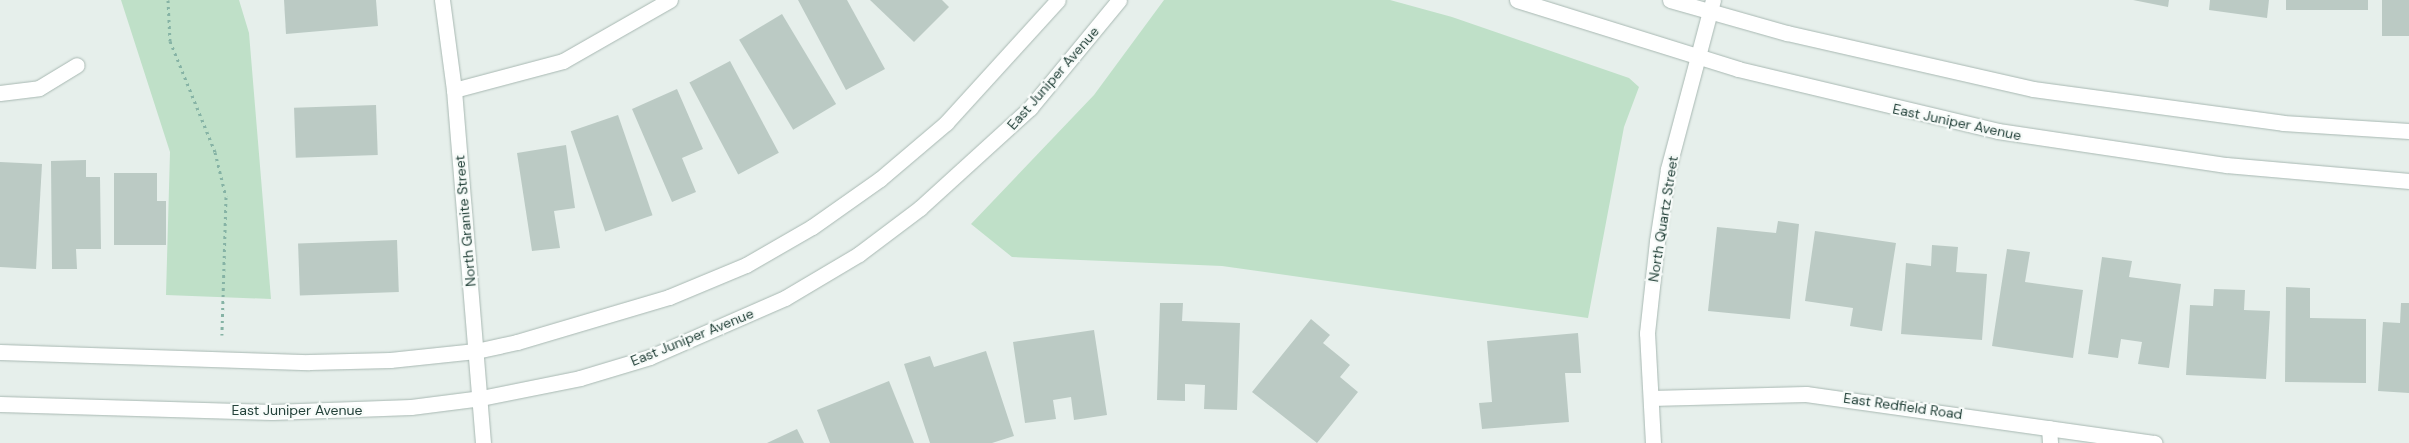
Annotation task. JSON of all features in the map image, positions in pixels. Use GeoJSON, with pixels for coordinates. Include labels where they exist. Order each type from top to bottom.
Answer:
{"type":"FeatureCollection","features":[{"type":"Feature","properties":{"kind":"street","name":"North Granite Street"},"geometry":{"type":"LineString","coordinates":[[442,0],[454,90],[483,443]]}},
{"type":"Feature","properties":{"kind":"street"},"geometry":{"type":"LineString","coordinates":[[454,90],[563,61],[670,0]]}},
{"type":"Feature","properties":{"kind":"street"},"geometry":{"type":"LineString","coordinates":[[0,352],[221,360],[390,360],[476,351],[669,297],[746,265],[812,227],[880,179],[946,123],[1058,0]]}},
{"type":"Feature","properties":{"kind":"street","name":"East Juniper Avenue"},"geometry":{"type":"LineString","coordinates":[[0,404],[336,412],[480,398],[580,378],[650,357],[785,298],[859,254],[920,208],[1030,108],[1119,0]]}},
{"type":"Feature","properties":{"kind":"street","name":"East Juniper Avenue"},"geometry":{"type":"LineString","coordinates":[[1517,0],[1698,55],[1873,104],[1998,131],[2216,164],[2409,181]]}},
{"type":"Feature","properties":{"kind":"street"},"geometry":{"type":"LineString","coordinates":[[1670,0],[1711,6],[2033,89],[2246,118],[2409,131]]}},
{"type":"Feature","properties":{"kind":"street","name":"North Quartz Street"},"geometry":{"type":"LineString","coordinates":[[1654,443],[1647,334],[1657,241],[1668,169],[1711,6]]}},
{"type":"Feature","properties":{"kind":"street"},"geometry":{"type":"LineString","coordinates":[[0,93],[39,88],[77,65]]}},
{"type":"Feature","properties":{"kind":"street","name":"East Redfield Road"},"geometry":{"type":"LineString","coordinates":[[1651,398],[1806,394],[2154,443]]}},
{"type":"Feature","properties":{"kind":"street"},"geometry":{"type":"LineString","coordinates":[[2049,428],[2050,443]]}},
{"type":"Feature","properties":{"kind":"path"},"geometry":{"type":"LineString","coordinates":[[168,0],[170,41],[215,152],[226,197],[221,360]]}},
{"type":"Feature","properties":{"kind":"green space"},"geometry":{"type":"Polygon","coordinates":[[[121,0],[239,0],[249,33],[271,299],[166,295],[170,152],[121,0]]]}},
{"type":"Feature","properties":{"kind":"green space"},"geometry":{"type":"Polygon","coordinates":[[[1164,0],[1390,0],[1452,17],[1629,78],[1639,87],[1624,127],[1588,318],[1222,266],[1012,257],[971,224],[1094,95],[1164,0]]]}},
{"type":"Feature","properties":{"kind":"building"},"geometry":{"type":"Polygon","coordinates":[[[284,0],[376,0],[378,26],[286,34],[284,0]]]}},
{"type":"Feature","properties":{"kind":"building"},"geometry":{"type":"Polygon","coordinates":[[[798,0],[847,0],[885,69],[846,90],[798,0]]]}},
{"type":"Feature","properties":{"kind":"building"},"geometry":{"type":"Polygon","coordinates":[[[870,0],[942,0],[949,7],[914,42],[870,0]]]}},
{"type":"Feature","properties":{"kind":"building"},"geometry":{"type":"Polygon","coordinates":[[[2133,0],[2169,0],[2168,7],[2133,0]]]}},
{"type":"Feature","properties":{"kind":"building"},"geometry":{"type":"Polygon","coordinates":[[[2210,0],[2269,0],[2267,18],[2209,10],[2210,0]]]}},
{"type":"Feature","properties":{"kind":"building"},"geometry":{"type":"Polygon","coordinates":[[[2286,0],[2368,0],[2368,10],[2286,10],[2286,0]]]}},
{"type":"Feature","properties":{"kind":"building"},"geometry":{"type":"Polygon","coordinates":[[[2382,0],[2409,0],[2409,36],[2382,36],[2382,0]]]}},
{"type":"Feature","properties":{"kind":"building"},"geometry":{"type":"Polygon","coordinates":[[[782,14],[836,104],[793,130],[739,40],[782,14]]]}},
{"type":"Feature","properties":{"kind":"building"},"geometry":{"type":"Polygon","coordinates":[[[730,61],[779,153],[738,174],[689,83],[730,61]]]}},
{"type":"Feature","properties":{"kind":"building"},"geometry":{"type":"Polygon","coordinates":[[[677,89],[703,149],[682,158],[696,192],[672,202],[632,109],[677,89]]]}},
{"type":"Feature","properties":{"kind":"building"},"geometry":{"type":"Polygon","coordinates":[[[376,105],[378,155],[296,158],[294,108],[376,105]]]}},
{"type":"Feature","properties":{"kind":"building"},"geometry":{"type":"Polygon","coordinates":[[[618,115],[653,215],[605,232],[571,131],[618,115]]]}},
{"type":"Feature","properties":{"kind":"building"},"geometry":{"type":"Polygon","coordinates":[[[566,145],[575,208],[554,211],[560,248],[532,251],[517,153],[566,145]]]}},
{"type":"Feature","properties":{"kind":"building"},"geometry":{"type":"Polygon","coordinates":[[[86,160],[86,177],[100,177],[101,249],[76,249],[77,269],[52,269],[51,161],[86,160]]]}},
{"type":"Feature","properties":{"kind":"building"},"geometry":{"type":"Polygon","coordinates":[[[0,162],[42,164],[36,269],[0,267],[0,162]]]}},
{"type":"Feature","properties":{"kind":"building"},"geometry":{"type":"Polygon","coordinates":[[[114,173],[157,173],[157,201],[166,201],[166,245],[114,245],[114,173]]]}},
{"type":"Feature","properties":{"kind":"building"},"geometry":{"type":"Polygon","coordinates":[[[1778,221],[1799,224],[1790,319],[1708,311],[1717,227],[1776,233],[1778,221]]]}},
{"type":"Feature","properties":{"kind":"building"},"geometry":{"type":"Polygon","coordinates":[[[1815,231],[1896,243],[1882,331],[1850,326],[1853,308],[1805,301],[1815,231]]]}},
{"type":"Feature","properties":{"kind":"building"},"geometry":{"type":"Polygon","coordinates":[[[397,240],[399,292],[300,295],[298,243],[397,240]]]}},
{"type":"Feature","properties":{"kind":"building"},"geometry":{"type":"Polygon","coordinates":[[[1932,245],[1958,247],[1956,272],[1987,274],[1982,340],[1901,334],[1906,263],[1931,266],[1932,245]]]}},
{"type":"Feature","properties":{"kind":"building"},"geometry":{"type":"Polygon","coordinates":[[[2007,249],[2030,252],[2025,282],[2083,290],[2073,358],[1992,346],[2007,249]]]}},
{"type":"Feature","properties":{"kind":"building"},"geometry":{"type":"Polygon","coordinates":[[[2102,257],[2132,261],[2129,277],[2181,284],[2169,368],[2138,364],[2142,342],[2121,339],[2118,358],[2088,354],[2102,257]]]}},
{"type":"Feature","properties":{"kind":"building"},"geometry":{"type":"Polygon","coordinates":[[[2286,287],[2310,288],[2310,318],[2366,319],[2366,383],[2285,382],[2286,287]]]}},
{"type":"Feature","properties":{"kind":"building"},"geometry":{"type":"Polygon","coordinates":[[[2214,289],[2245,290],[2244,310],[2270,311],[2266,379],[2186,375],[2190,305],[2213,306],[2214,289]]]}},
{"type":"Feature","properties":{"kind":"building"},"geometry":{"type":"Polygon","coordinates":[[[1160,303],[1183,303],[1182,321],[1240,323],[1237,410],[1204,409],[1205,385],[1185,384],[1185,401],[1157,400],[1160,303]]]}},
{"type":"Feature","properties":{"kind":"building"},"geometry":{"type":"Polygon","coordinates":[[[2401,303],[2409,303],[2409,393],[2378,391],[2383,322],[2400,323],[2401,303]]]}},
{"type":"Feature","properties":{"kind":"building"},"geometry":{"type":"Polygon","coordinates":[[[1311,319],[1330,335],[1323,343],[1350,365],[1340,377],[1358,392],[1317,443],[1252,392],[1311,319]]]}},
{"type":"Feature","properties":{"kind":"building"},"geometry":{"type":"Polygon","coordinates":[[[1094,330],[1107,415],[1074,420],[1071,397],[1053,400],[1056,419],[1025,423],[1013,342],[1094,330]]]}},
{"type":"Feature","properties":{"kind":"building"},"geometry":{"type":"Polygon","coordinates":[[[1578,333],[1581,373],[1565,373],[1569,422],[1482,429],[1479,403],[1492,402],[1487,341],[1578,333]]]}},
{"type":"Feature","properties":{"kind":"building"},"geometry":{"type":"Polygon","coordinates":[[[986,351],[1014,436],[992,443],[930,443],[904,364],[930,356],[934,367],[986,351]]]}},
{"type":"Feature","properties":{"kind":"building"},"geometry":{"type":"Polygon","coordinates":[[[889,381],[914,443],[830,443],[817,410],[889,381]]]}},
{"type":"Feature","properties":{"kind":"building"},"geometry":{"type":"Polygon","coordinates":[[[797,429],[804,443],[767,443],[797,429]]]}}]}
